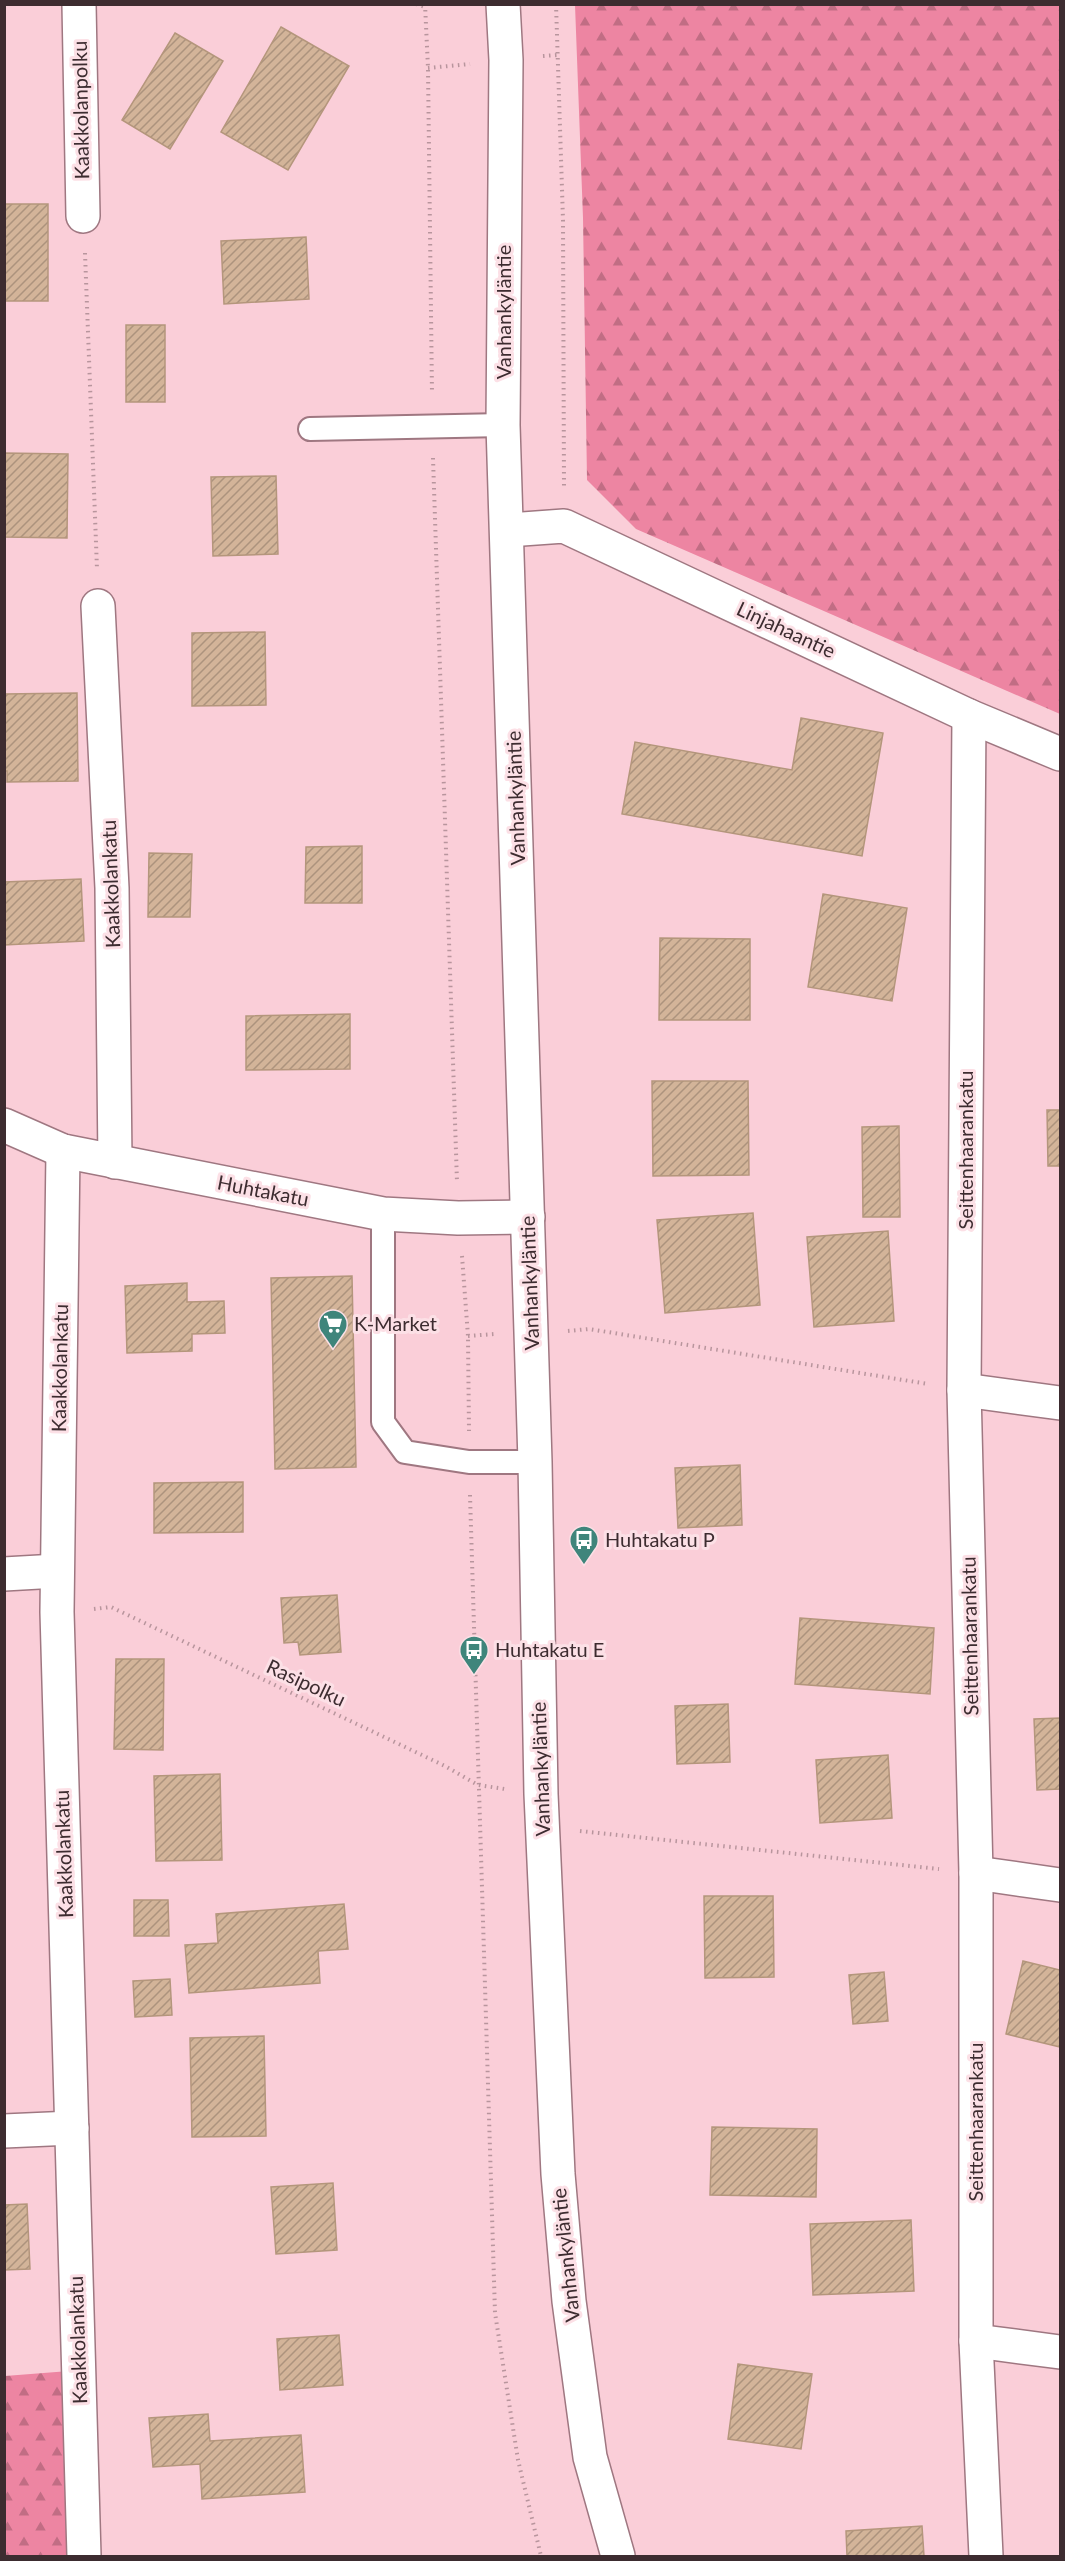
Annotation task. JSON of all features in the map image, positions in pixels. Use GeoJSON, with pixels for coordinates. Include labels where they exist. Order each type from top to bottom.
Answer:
{"type":"FeatureCollection","features":[{"type":"Feature","properties":{"kind":"street","name":"Kaakkolanpolku"},"geometry":{"type":"LineString","coordinates":[[79,4],[83,216]]}},
{"type":"Feature","properties":{"kind":"street","name":"Vanhankyläntie"},"geometry":{"type":"LineString","coordinates":[[503,4],[506,72],[503,425],[532,1333],[541,1794],[558,2174],[569,2301],[590,2457],[618,2556]]}},
{"type":"Feature","properties":{"kind":"street","name":"Linjahaantie"},"geometry":{"type":"LineString","coordinates":[[508,530],[564,526],[969,716],[1060,754]]}},
{"type":"Feature","properties":{"kind":"street","name":"Kaakkolankatu"},"geometry":{"type":"LineString","coordinates":[[98,606],[112,888],[115,1162]]}},
{"type":"Feature","properties":{"kind":"street","name":"Seittenhaarankatu"},"geometry":{"type":"LineString","coordinates":[[969,716],[964,1390],[976,1873],[976,2341],[986,2556]]}},
{"type":"Feature","properties":{"kind":"street","name":"Huhtakatu"},"geometry":{"type":"LineString","coordinates":[[4,1125],[63,1151],[383,1214],[458,1218],[528,1217]]}},
{"type":"Feature","properties":{"kind":"street","name":"Kaakkolankatu"},"geometry":{"type":"LineString","coordinates":[[63,1151],[57,1612],[84,2556]]}},
{"type":"Feature","properties":{"kind":"street"},"geometry":{"type":"LineString","coordinates":[[964,1390],[1060,1403]]}},
{"type":"Feature","properties":{"kind":"street"},"geometry":{"type":"LineString","coordinates":[[4,1574],[57,1571]]}},
{"type":"Feature","properties":{"kind":"street"},"geometry":{"type":"LineString","coordinates":[[976,1873],[1060,1885]]}},
{"type":"Feature","properties":{"kind":"street"},"geometry":{"type":"LineString","coordinates":[[4,2131],[72,2128]]}},
{"type":"Feature","properties":{"kind":"street"},"geometry":{"type":"LineString","coordinates":[[976,2341],[1060,2352]]}},
{"type":"Feature","properties":{"kind":"lane"},"geometry":{"type":"LineString","coordinates":[[310,429],[503,425]]}},
{"type":"Feature","properties":{"kind":"lane"},"geometry":{"type":"LineString","coordinates":[[383,1214],[383,1422],[405,1452],[470,1462],[535,1462]]}},
{"type":"Feature","properties":{"kind":"path"},"geometry":{"type":"LineString","coordinates":[[416,4],[425,6],[428,68],[432,427],[458,1218],[468,1336],[478,1785],[495,2313],[518,2460],[541,2556]]}},
{"type":"Feature","properties":{"kind":"path"},"geometry":{"type":"LineString","coordinates":[[556,4],[563,220],[564,526]]}},
{"type":"Feature","properties":{"kind":"path"},"geometry":{"type":"LineString","coordinates":[[83,216],[98,606]]}},
{"type":"Feature","properties":{"kind":"path"},"geometry":{"type":"LineString","coordinates":[[468,1336],[589,1329],[964,1390]]}},
{"type":"Feature","properties":{"kind":"path","name":"Rasipolku"},"geometry":{"type":"LineString","coordinates":[[57,1612],[111,1607],[445,1766],[478,1785],[541,1794]]}},
{"type":"Feature","properties":{"kind":"path"},"geometry":{"type":"LineString","coordinates":[[543,1830],[577,1831],[976,1873]]}},
{"type":"Feature","properties":{"kind":"green space"},"geometry":{"type":"Polygon","coordinates":[[[575,5],[1060,5],[1060,714],[636,529],[587,480],[583,218],[575,5]]]}},
{"type":"Feature","properties":{"kind":"green space"},"geometry":{"type":"Polygon","coordinates":[[[69,2371],[73,2556],[5,2556],[5,2376],[69,2371]]]}},
{"type":"Feature","properties":{"kind":"building"},"geometry":{"type":"Polygon","coordinates":[[[281,27],[349,66],[288,170],[221,132],[281,27]]]}},
{"type":"Feature","properties":{"kind":"building"},"geometry":{"type":"Polygon","coordinates":[[[175,33],[223,61],[170,149],[122,120],[175,33]]]}},
{"type":"Feature","properties":{"kind":"building"},"geometry":{"type":"Polygon","coordinates":[[[4,204],[48,204],[48,301],[4,301],[4,204]]]}},
{"type":"Feature","properties":{"kind":"building"},"geometry":{"type":"Polygon","coordinates":[[[306,237],[309,299],[224,304],[221,241],[306,237]]]}},
{"type":"Feature","properties":{"kind":"building"},"geometry":{"type":"Polygon","coordinates":[[[126,325],[165,325],[165,402],[126,402],[126,325]]]}},
{"type":"Feature","properties":{"kind":"building"},"geometry":{"type":"Polygon","coordinates":[[[4,453],[68,454],[67,538],[4,537],[4,453]]]}},
{"type":"Feature","properties":{"kind":"building"},"geometry":{"type":"Polygon","coordinates":[[[276,476],[278,554],[213,556],[211,477],[276,476]]]}},
{"type":"Feature","properties":{"kind":"building"},"geometry":{"type":"Polygon","coordinates":[[[265,632],[266,705],[192,706],[192,633],[265,632]]]}},
{"type":"Feature","properties":{"kind":"building"},"geometry":{"type":"Polygon","coordinates":[[[77,693],[78,781],[7,782],[7,771],[4,771],[4,694],[77,693]]]}},
{"type":"Feature","properties":{"kind":"building"},"geometry":{"type":"Polygon","coordinates":[[[801,718],[883,733],[862,856],[622,814],[635,742],[792,770],[801,718]]]}},
{"type":"Feature","properties":{"kind":"building"},"geometry":{"type":"Polygon","coordinates":[[[362,846],[362,903],[305,903],[306,847],[362,846]]]}},
{"type":"Feature","properties":{"kind":"building"},"geometry":{"type":"Polygon","coordinates":[[[149,853],[192,854],[190,917],[148,917],[149,853]]]}},
{"type":"Feature","properties":{"kind":"building"},"geometry":{"type":"Polygon","coordinates":[[[81,879],[84,941],[4,945],[4,882],[81,879]]]}},
{"type":"Feature","properties":{"kind":"building"},"geometry":{"type":"Polygon","coordinates":[[[823,894],[907,908],[892,1001],[808,987],[823,894]]]}},
{"type":"Feature","properties":{"kind":"building"},"geometry":{"type":"Polygon","coordinates":[[[660,938],[750,939],[750,1020],[659,1020],[660,938]]]}},
{"type":"Feature","properties":{"kind":"building"},"geometry":{"type":"Polygon","coordinates":[[[350,1014],[350,1069],[246,1070],[246,1016],[350,1014]]]}},
{"type":"Feature","properties":{"kind":"building"},"geometry":{"type":"Polygon","coordinates":[[[652,1081],[748,1081],[749,1175],[653,1176],[652,1081]]]}},
{"type":"Feature","properties":{"kind":"building"},"geometry":{"type":"Polygon","coordinates":[[[1047,1110],[1060,1110],[1060,1166],[1048,1166],[1047,1110]]]}},
{"type":"Feature","properties":{"kind":"building"},"geometry":{"type":"Polygon","coordinates":[[[899,1126],[900,1217],[863,1217],[862,1127],[899,1126]]]}},
{"type":"Feature","properties":{"kind":"building"},"geometry":{"type":"Polygon","coordinates":[[[753,1213],[760,1305],[665,1313],[657,1220],[753,1213]]]}},
{"type":"Feature","properties":{"kind":"building"},"geometry":{"type":"Polygon","coordinates":[[[888,1231],[894,1321],[814,1327],[807,1237],[888,1231]]]}},
{"type":"Feature","properties":{"kind":"building"},"geometry":{"type":"Polygon","coordinates":[[[352,1276],[356,1467],[275,1469],[271,1278],[352,1276]]]}},
{"type":"Feature","properties":{"kind":"building"},"geometry":{"type":"Polygon","coordinates":[[[187,1283],[187,1302],[224,1301],[225,1333],[192,1334],[192,1351],[127,1353],[125,1286],[187,1283]]]}},
{"type":"Feature","properties":{"kind":"building"},"geometry":{"type":"Polygon","coordinates":[[[740,1465],[742,1525],[678,1528],[675,1468],[740,1465]]]}},
{"type":"Feature","properties":{"kind":"building"},"geometry":{"type":"Polygon","coordinates":[[[243,1482],[243,1532],[154,1533],[154,1483],[243,1482]]]}},
{"type":"Feature","properties":{"kind":"building"},"geometry":{"type":"Polygon","coordinates":[[[337,1595],[341,1652],[300,1655],[298,1642],[284,1643],[281,1598],[337,1595]]]}},
{"type":"Feature","properties":{"kind":"building"},"geometry":{"type":"Polygon","coordinates":[[[800,1618],[934,1628],[930,1694],[795,1684],[800,1618]]]}},
{"type":"Feature","properties":{"kind":"building"},"geometry":{"type":"Polygon","coordinates":[[[116,1659],[164,1659],[163,1750],[114,1749],[116,1659]]]}},
{"type":"Feature","properties":{"kind":"building"},"geometry":{"type":"Polygon","coordinates":[[[728,1704],[730,1762],[677,1764],[675,1706],[728,1704]]]}},
{"type":"Feature","properties":{"kind":"building"},"geometry":{"type":"Polygon","coordinates":[[[1060,1718],[1060,1789],[1037,1790],[1034,1719],[1060,1718]]]}},
{"type":"Feature","properties":{"kind":"building"},"geometry":{"type":"Polygon","coordinates":[[[888,1755],[892,1818],[820,1823],[816,1760],[888,1755]]]}},
{"type":"Feature","properties":{"kind":"building"},"geometry":{"type":"Polygon","coordinates":[[[220,1774],[222,1860],[156,1861],[154,1776],[220,1774]]]}},
{"type":"Feature","properties":{"kind":"building"},"geometry":{"type":"Polygon","coordinates":[[[704,1896],[773,1896],[774,1977],[705,1978],[704,1896]]]}},
{"type":"Feature","properties":{"kind":"building"},"geometry":{"type":"Polygon","coordinates":[[[134,1900],[168,1900],[169,1936],[134,1936],[134,1900]]]}},
{"type":"Feature","properties":{"kind":"building"},"geometry":{"type":"Polygon","coordinates":[[[344,1904],[348,1949],[318,1951],[320,1983],[189,1993],[185,1945],[218,1943],[216,1914],[344,1904]]]}},
{"type":"Feature","properties":{"kind":"building"},"geometry":{"type":"Polygon","coordinates":[[[1023,1961],[1060,1970],[1060,2047],[1006,2034],[1023,1961]]]}},
{"type":"Feature","properties":{"kind":"building"},"geometry":{"type":"Polygon","coordinates":[[[884,1972],[888,2021],[853,2024],[849,1975],[884,1972]]]}},
{"type":"Feature","properties":{"kind":"building"},"geometry":{"type":"Polygon","coordinates":[[[170,1979],[172,2015],[135,2017],[133,1981],[170,1979]]]}},
{"type":"Feature","properties":{"kind":"building"},"geometry":{"type":"Polygon","coordinates":[[[264,2036],[266,2136],[192,2137],[190,2038],[264,2036]]]}},
{"type":"Feature","properties":{"kind":"building"},"geometry":{"type":"Polygon","coordinates":[[[712,2127],[817,2129],[816,2197],[710,2195],[712,2127]]]}},
{"type":"Feature","properties":{"kind":"building"},"geometry":{"type":"Polygon","coordinates":[[[333,2183],[337,2250],[276,2254],[271,2187],[333,2183]]]}},
{"type":"Feature","properties":{"kind":"building"},"geometry":{"type":"Polygon","coordinates":[[[27,2204],[30,2269],[4,2270],[4,2205],[27,2204]]]}},
{"type":"Feature","properties":{"kind":"building"},"geometry":{"type":"Polygon","coordinates":[[[911,2220],[914,2291],[813,2295],[810,2224],[911,2220]]]}},
{"type":"Feature","properties":{"kind":"building"},"geometry":{"type":"Polygon","coordinates":[[[339,2335],[343,2385],[280,2390],[277,2339],[339,2335]]]}},
{"type":"Feature","properties":{"kind":"building"},"geometry":{"type":"Polygon","coordinates":[[[738,2364],[812,2374],[801,2449],[728,2439],[738,2364]]]}},
{"type":"Feature","properties":{"kind":"building"},"geometry":{"type":"Polygon","coordinates":[[[208,2414],[210,2441],[301,2435],[305,2492],[202,2499],[200,2464],[153,2467],[149,2418],[208,2414]]]}},
{"type":"Feature","properties":{"kind":"building"},"geometry":{"type":"Polygon","coordinates":[[[922,2526],[924,2556],[847,2556],[846,2531],[922,2526]]]}},
{"type":"Feature","properties":{"kind":"place","name":"K-Market"},"geometry":{"type":"Point","coordinates":[333,1350]}},
{"type":"Feature","properties":{"kind":"place","name":"Huhtakatu P"},"geometry":{"type":"Point","coordinates":[584,1566]}},
{"type":"Feature","properties":{"kind":"place","name":"Huhtakatu E"},"geometry":{"type":"Point","coordinates":[474,1676]}}]}
